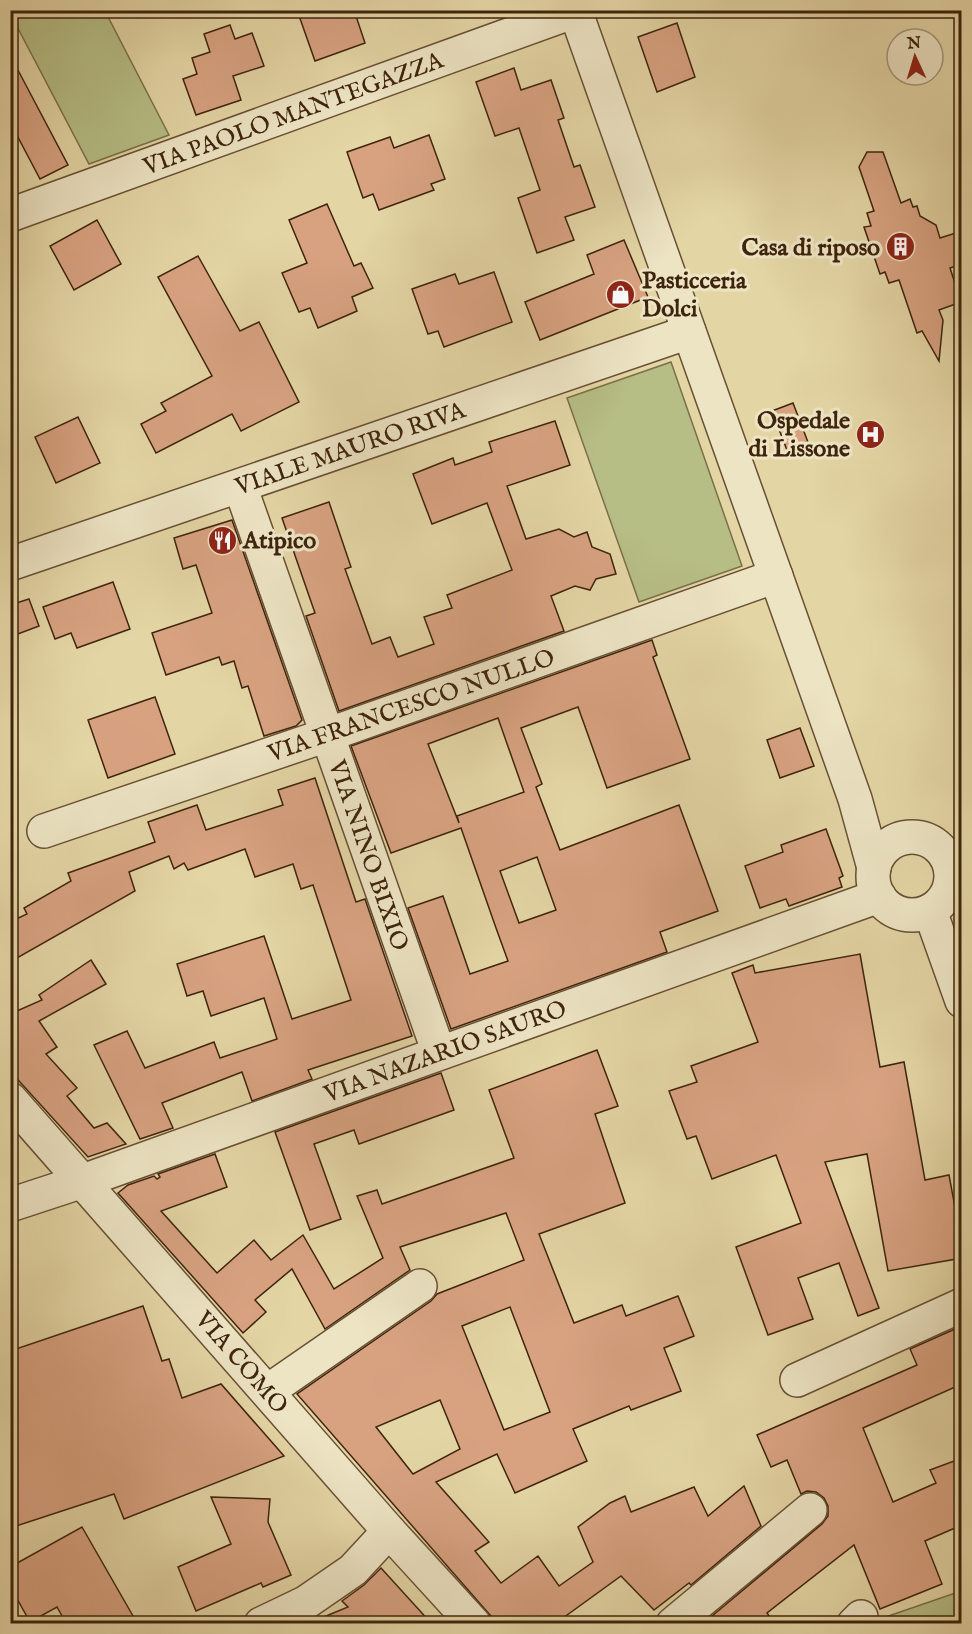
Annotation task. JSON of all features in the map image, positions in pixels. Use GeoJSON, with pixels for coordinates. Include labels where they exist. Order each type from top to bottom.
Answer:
{"type":"FeatureCollection","features":[{"type":"Feature","properties":{"kind":"street","name":"VIA PAOLO MANTEGAZZA"},"geometry":{"type":"LineString","coordinates":[[10,215],[575,11]]}},
{"type":"Feature","properties":{"kind":"street"},"geometry":{"type":"LineString","coordinates":[[575,11],[855,799],[876,882],[888,906],[903,914],[916,915],[930,911],[941,903],[957,875],[944,853],[934,843],[921,838],[907,837],[894,842],[877,858],[876,882]]}},
{"type":"Feature","properties":{"kind":"street","name":"VIALE MAURO RIVA"},"geometry":{"type":"LineString","coordinates":[[10,564],[689,332]]}},
{"type":"Feature","properties":{"kind":"street","name":"VIA NINO BIXIO"},"geometry":{"type":"LineString","coordinates":[[240,486],[439,1053]]}},
{"type":"Feature","properties":{"kind":"street","name":"VIA FRANCESCO NULLO"},"geometry":{"type":"LineString","coordinates":[[44,831],[327,735],[776,576]]}},
{"type":"Feature","properties":{"kind":"street"},"geometry":{"type":"LineString","coordinates":[[855,799],[907,837]]}},
{"type":"Feature","properties":{"kind":"street","name":"VIA NAZARIO SAURO"},"geometry":{"type":"LineString","coordinates":[[10,1205],[439,1053],[876,882]]}},
{"type":"Feature","properties":{"kind":"street"},"geometry":{"type":"LineString","coordinates":[[930,911],[962,1001]]}},
{"type":"Feature","properties":{"kind":"street","name":"VIA COMO"},"geometry":{"type":"LineString","coordinates":[[10,1099],[389,1531],[474,1623]]}},
{"type":"Feature","properties":{"kind":"street"},"geometry":{"type":"LineString","coordinates":[[268,1391],[420,1286]]}},
{"type":"Feature","properties":{"kind":"street"},"geometry":{"type":"LineString","coordinates":[[797,1380],[962,1305]]}},
{"type":"Feature","properties":{"kind":"street"},"geometry":{"type":"LineString","coordinates":[[674,1623],[810,1510]]}},
{"type":"Feature","properties":{"kind":"street"},"geometry":{"type":"LineString","coordinates":[[261,1623],[305,1603],[353,1570],[389,1531]]}},
{"type":"Feature","properties":{"kind":"green space"},"geometry":{"type":"Polygon","coordinates":[[[10,11],[105,11],[169,135],[89,164],[10,11]]]}},
{"type":"Feature","properties":{"kind":"green space"},"geometry":{"type":"Polygon","coordinates":[[[671,362],[742,566],[639,602],[567,398],[671,362]]]}},
{"type":"Feature","properties":{"kind":"green space"},"geometry":{"type":"Polygon","coordinates":[[[961,1591],[961,1623],[879,1624],[877,1620],[961,1591]]]}},
{"type":"Feature","properties":{"kind":"building"},"geometry":{"type":"Polygon","coordinates":[[[297,10],[354,10],[365,43],[315,61],[297,10]]]}},
{"type":"Feature","properties":{"kind":"building"},"geometry":{"type":"Polygon","coordinates":[[[677,23],[695,77],[657,92],[638,37],[677,23]]]}},
{"type":"Feature","properties":{"kind":"building"},"geometry":{"type":"Polygon","coordinates":[[[230,25],[235,39],[252,33],[264,66],[233,76],[241,100],[196,115],[183,79],[197,74],[192,58],[210,52],[204,34],[230,25]]]}},
{"type":"Feature","properties":{"kind":"building"},"geometry":{"type":"Polygon","coordinates":[[[10,55],[68,165],[40,179],[10,122],[10,55]]]}},
{"type":"Feature","properties":{"kind":"building"},"geometry":{"type":"Polygon","coordinates":[[[514,68],[521,90],[551,80],[564,118],[558,120],[574,167],[580,165],[595,207],[565,217],[574,240],[537,253],[518,198],[540,190],[519,128],[495,136],[476,82],[514,68]]]}},
{"type":"Feature","properties":{"kind":"building"},"geometry":{"type":"Polygon","coordinates":[[[429,135],[445,179],[431,184],[434,190],[379,210],[373,194],[363,198],[347,152],[390,137],[394,148],[429,135]]]}},
{"type":"Feature","properties":{"kind":"building","name":"Casa di riposo"},"geometry":{"type":"Polygon","coordinates":[[[867,152],[883,152],[901,203],[910,199],[913,207],[917,206],[920,216],[936,225],[940,238],[962,231],[962,264],[950,268],[961,302],[939,310],[943,320],[939,361],[922,331],[917,333],[899,280],[889,283],[885,272],[880,274],[864,227],[871,226],[867,213],[874,211],[859,167],[867,152]]]}},
{"type":"Feature","properties":{"kind":"building"},"geometry":{"type":"Polygon","coordinates":[[[327,204],[354,266],[361,263],[373,288],[352,297],[357,311],[318,328],[310,308],[299,312],[282,273],[307,263],[289,220],[327,204]]]}},
{"type":"Feature","properties":{"kind":"building"},"geometry":{"type":"Polygon","coordinates":[[[97,220],[121,264],[74,290],[50,246],[97,220]]]}},
{"type":"Feature","properties":{"kind":"building"},"geometry":{"type":"Polygon","coordinates":[[[624,240],[648,297],[540,340],[525,302],[594,274],[587,255],[624,240]]]}},
{"type":"Feature","properties":{"kind":"building"},"geometry":{"type":"Polygon","coordinates":[[[198,256],[240,331],[259,322],[299,402],[241,431],[232,414],[156,453],[141,424],[166,411],[161,403],[212,376],[158,277],[198,256]]]}},
{"type":"Feature","properties":{"kind":"building"},"geometry":{"type":"Polygon","coordinates":[[[494,272],[512,322],[444,347],[438,331],[428,334],[412,289],[455,274],[459,284],[494,272]]]}},
{"type":"Feature","properties":{"kind":"building"},"geometry":{"type":"Polygon","coordinates":[[[793,403],[811,450],[790,458],[772,411],[793,403]]]}},
{"type":"Feature","properties":{"kind":"building"},"geometry":{"type":"Polygon","coordinates":[[[78,417],[100,463],[56,483],[35,437],[78,417]]]}},
{"type":"Feature","properties":{"kind":"building"},"geometry":{"type":"Polygon","coordinates":[[[555,421],[570,465],[507,486],[526,539],[559,529],[574,537],[587,532],[592,547],[610,554],[616,574],[596,579],[590,590],[575,586],[551,596],[564,631],[339,711],[306,616],[315,613],[282,518],[329,502],[351,567],[345,569],[372,644],[390,637],[398,657],[434,644],[424,617],[452,608],[447,595],[512,570],[487,503],[432,524],[413,474],[453,458],[455,465],[492,452],[489,442],[555,421]]]}},
{"type":"Feature","properties":{"kind":"building"},"geometry":{"type":"Polygon","coordinates":[[[232,520],[302,720],[296,726],[264,736],[248,686],[242,688],[234,661],[222,665],[219,657],[166,675],[152,633],[212,613],[196,565],[183,569],[174,538],[232,520]]]}},
{"type":"Feature","properties":{"kind":"building"},"geometry":{"type":"Polygon","coordinates":[[[113,582],[130,629],[77,648],[71,633],[55,639],[43,607],[113,582]]]}},
{"type":"Feature","properties":{"kind":"building"},"geometry":{"type":"Polygon","coordinates":[[[29,599],[39,626],[10,637],[10,605],[29,599]]]}},
{"type":"Feature","properties":{"kind":"building"},"geometry":{"type":"Polygon","coordinates":[[[652,640],[657,655],[653,657],[690,759],[607,788],[578,707],[521,728],[542,784],[536,787],[560,850],[679,805],[718,911],[660,932],[667,952],[451,1029],[408,908],[443,896],[470,974],[508,961],[461,828],[391,853],[351,746],[652,640]],[[498,718],[428,744],[459,823],[457,816],[524,792],[498,718]],[[537,857],[500,871],[519,923],[556,910],[537,857]]]}},
{"type":"Feature","properties":{"kind":"building"},"geometry":{"type":"Polygon","coordinates":[[[155,697],[175,754],[108,778],[88,720],[155,697]]]}},
{"type":"Feature","properties":{"kind":"building"},"geometry":{"type":"Polygon","coordinates":[[[800,728],[814,766],[780,778],[767,740],[800,728]]]}},
{"type":"Feature","properties":{"kind":"building"},"geometry":{"type":"Polygon","coordinates":[[[315,778],[356,902],[365,899],[412,1036],[308,1070],[312,1079],[252,1101],[242,1072],[162,1103],[173,1128],[140,1139],[94,1045],[127,1031],[145,1068],[214,1042],[220,1058],[277,1039],[264,998],[211,1016],[203,991],[187,996],[177,964],[264,936],[292,1019],[351,1000],[313,885],[301,889],[293,864],[255,877],[245,849],[188,870],[184,863],[174,869],[169,856],[129,872],[135,891],[10,962],[10,922],[27,914],[24,908],[71,881],[68,873],[155,842],[148,822],[197,805],[206,830],[283,805],[278,790],[315,778]]]}},
{"type":"Feature","properties":{"kind":"building"},"geometry":{"type":"Polygon","coordinates":[[[826,829],[843,876],[839,878],[842,887],[789,906],[786,899],[760,908],[745,866],[783,852],[781,845],[826,829]]]}},
{"type":"Feature","properties":{"kind":"building"},"geometry":{"type":"Polygon","coordinates":[[[860,954],[880,1067],[904,1062],[925,1180],[949,1175],[962,1245],[962,1258],[888,1271],[867,1154],[825,1162],[879,1308],[858,1316],[839,1263],[798,1278],[813,1319],[768,1335],[736,1247],[801,1223],[776,1155],[712,1179],[696,1136],[687,1139],[669,1091],[697,1082],[691,1066],[758,1042],[732,973],[753,965],[755,973],[860,954]]]}},
{"type":"Feature","properties":{"kind":"building"},"geometry":{"type":"Polygon","coordinates":[[[91,960],[106,984],[39,1021],[57,1047],[46,1054],[77,1088],[67,1096],[94,1128],[107,1123],[126,1144],[88,1157],[10,1071],[10,1014],[42,1000],[39,995],[91,960]]]}},
{"type":"Feature","properties":{"kind":"building"},"geometry":{"type":"Polygon","coordinates":[[[597,1050],[618,1106],[595,1114],[625,1203],[539,1234],[574,1323],[622,1305],[626,1316],[678,1296],[694,1336],[664,1348],[681,1391],[631,1410],[629,1406],[573,1429],[587,1461],[515,1493],[497,1454],[436,1482],[489,1542],[475,1551],[501,1583],[538,1556],[559,1586],[593,1562],[578,1527],[610,1503],[625,1496],[631,1512],[694,1487],[708,1516],[744,1486],[761,1526],[691,1585],[689,1583],[654,1610],[621,1576],[556,1623],[497,1623],[297,1394],[431,1301],[437,1294],[524,1260],[506,1213],[400,1247],[410,1270],[325,1329],[292,1269],[255,1300],[266,1312],[243,1333],[118,1193],[128,1185],[154,1176],[157,1179],[160,1177],[158,1174],[215,1154],[227,1187],[161,1211],[217,1273],[254,1240],[271,1260],[303,1235],[334,1289],[383,1258],[357,1196],[377,1190],[382,1204],[514,1158],[489,1090],[597,1050]],[[510,1307],[462,1326],[504,1430],[550,1412],[510,1307]],[[440,1400],[376,1427],[413,1474],[460,1449],[440,1400]]]}},
{"type":"Feature","properties":{"kind":"building"},"geometry":{"type":"Polygon","coordinates":[[[441,1073],[454,1110],[359,1144],[354,1130],[314,1144],[341,1219],[310,1230],[275,1132],[441,1073]]]}},
{"type":"Feature","properties":{"kind":"building"},"geometry":{"type":"Polygon","coordinates":[[[143,1306],[162,1361],[169,1359],[182,1398],[221,1384],[284,1456],[124,1519],[114,1494],[10,1528],[10,1351],[143,1306]]]}},
{"type":"Feature","properties":{"kind":"building"},"geometry":{"type":"Polygon","coordinates":[[[955,1329],[962,1341],[962,1384],[863,1428],[893,1502],[936,1483],[930,1470],[962,1458],[962,1525],[925,1541],[942,1584],[880,1609],[854,1545],[767,1613],[774,1623],[718,1623],[712,1616],[822,1524],[828,1516],[828,1506],[824,1498],[816,1492],[807,1491],[801,1494],[787,1460],[771,1467],[757,1435],[917,1365],[910,1349],[955,1329]]]}},
{"type":"Feature","properties":{"kind":"building"},"geometry":{"type":"Polygon","coordinates":[[[211,1497],[270,1499],[268,1522],[291,1575],[263,1587],[261,1583],[196,1611],[178,1567],[231,1544],[211,1497]]]}},
{"type":"Feature","properties":{"kind":"building"},"geometry":{"type":"Polygon","coordinates":[[[82,1527],[137,1623],[66,1623],[57,1607],[30,1622],[10,1586],[10,1567],[82,1527]]]}},
{"type":"Feature","properties":{"kind":"building"},"geometry":{"type":"Polygon","coordinates":[[[381,1568],[431,1623],[309,1623],[348,1607],[342,1601],[364,1585],[381,1568]]]}},
{"type":"Feature","properties":{"kind":"place","name":"Casa di riposo"},"geometry":{"type":"Point","coordinates":[901,247]}},
{"type":"Feature","properties":{"kind":"place","name":"Pasticceria Dolci"},"geometry":{"type":"Point","coordinates":[621,294]}},
{"type":"Feature","properties":{"kind":"place","name":"Ospedale di Lissone"},"geometry":{"type":"Point","coordinates":[871,434]}},
{"type":"Feature","properties":{"kind":"place","name":"Atipico"},"geometry":{"type":"Point","coordinates":[222,540]}}]}
